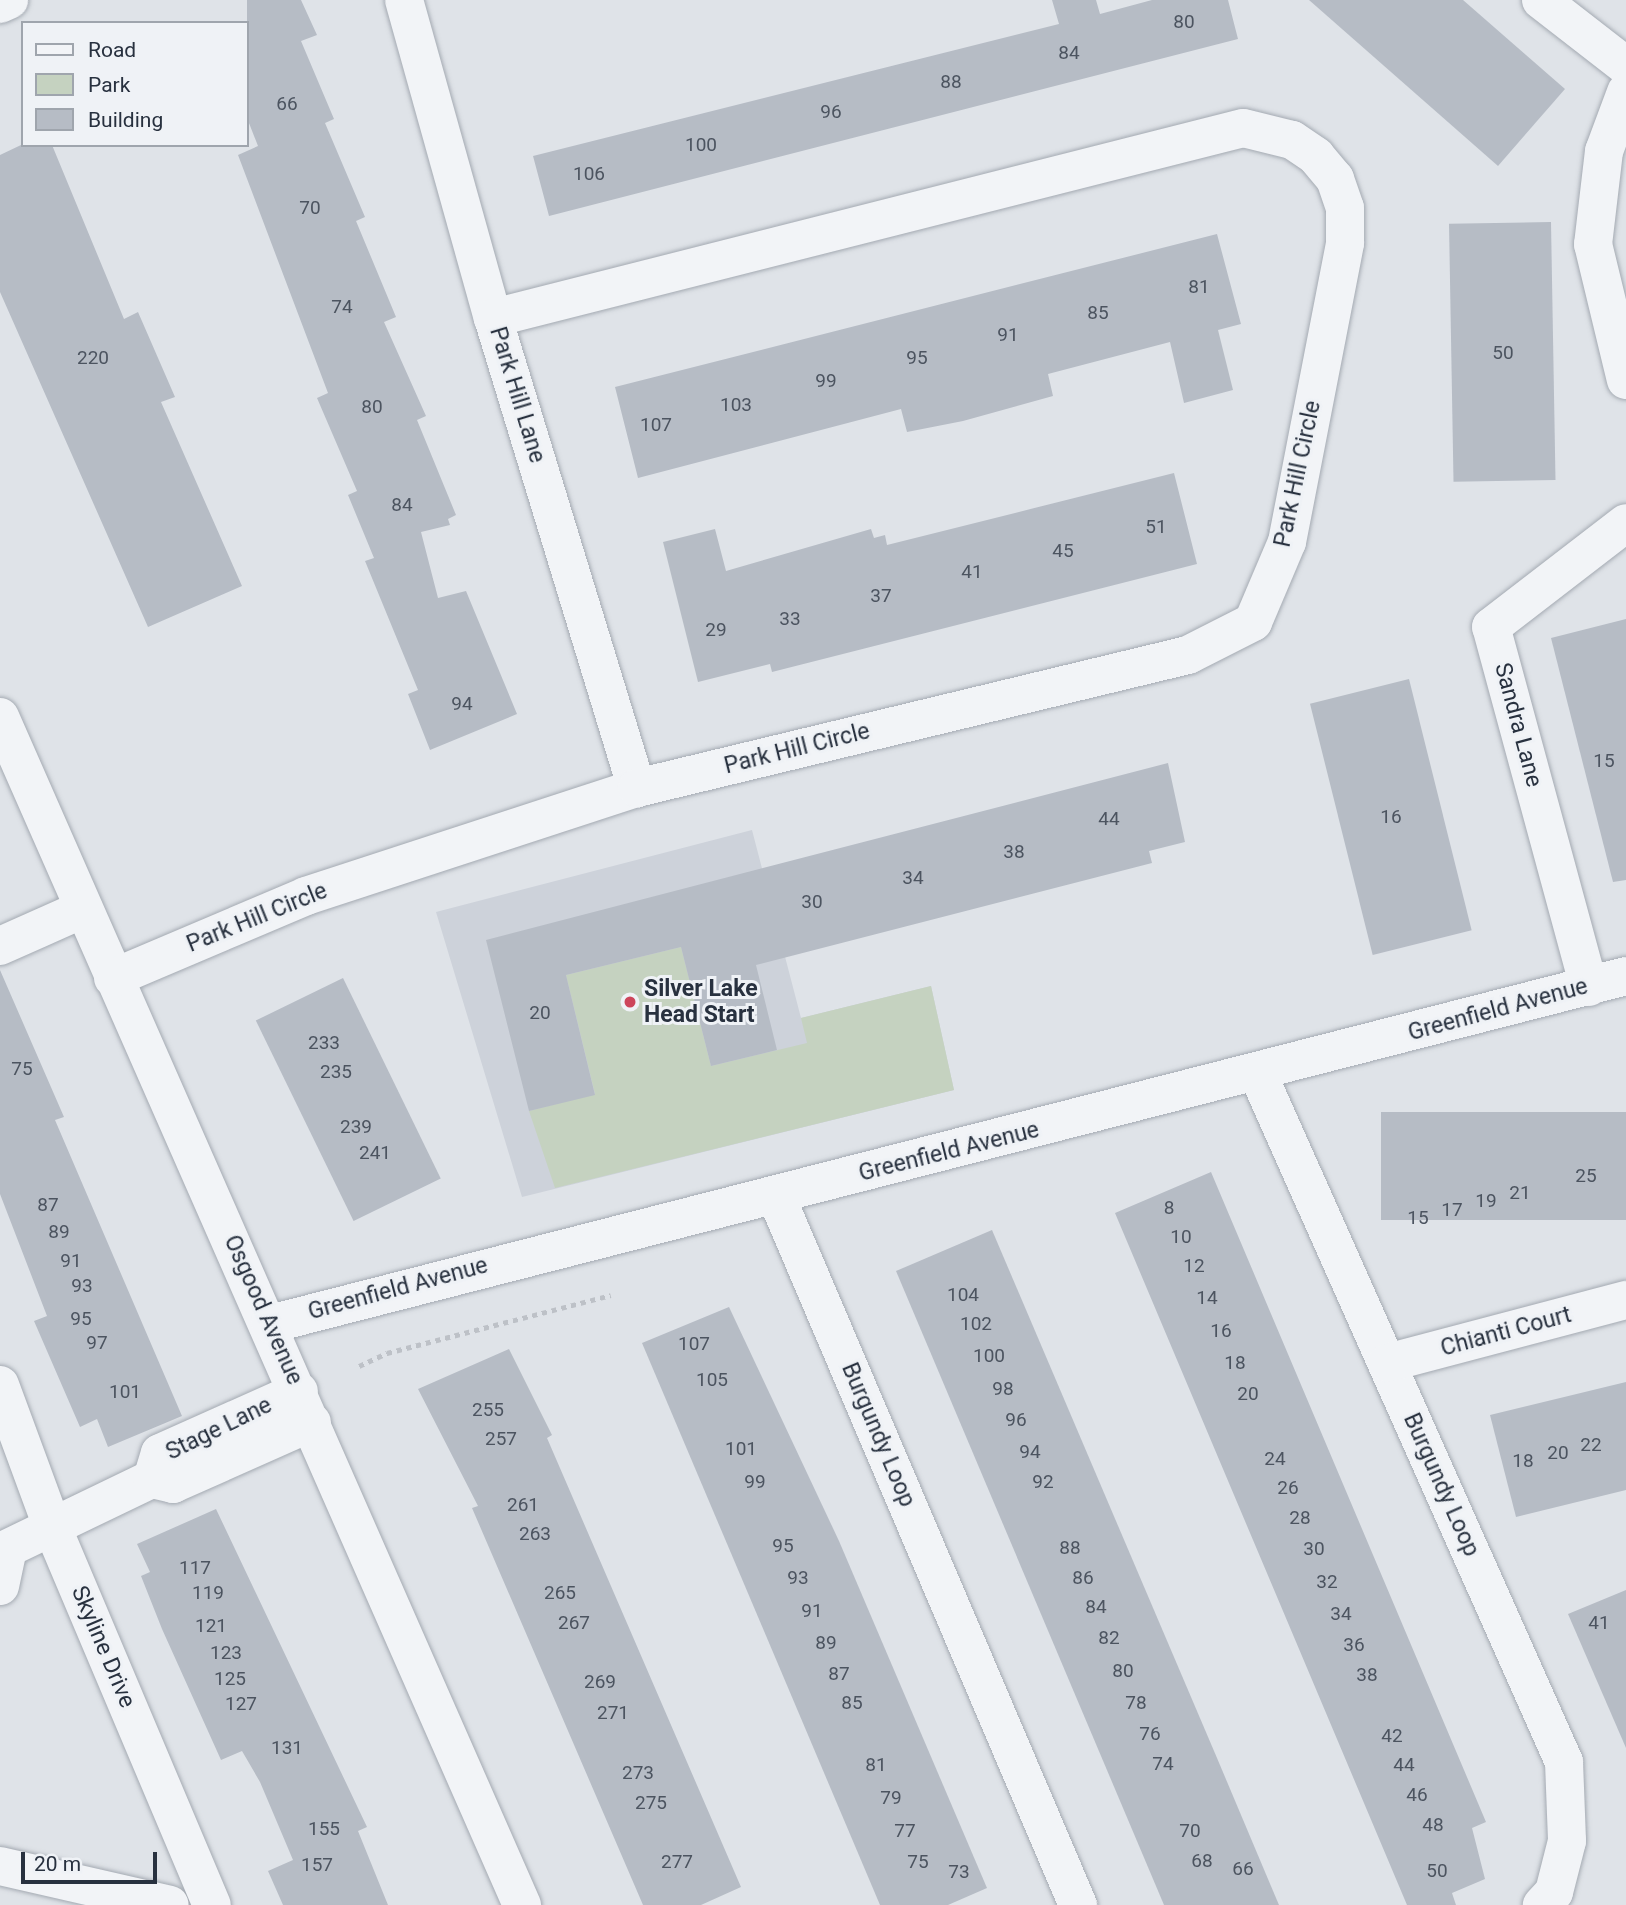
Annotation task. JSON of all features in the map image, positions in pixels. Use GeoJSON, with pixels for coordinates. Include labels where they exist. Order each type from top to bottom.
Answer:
{"type":"FeatureCollection","features":[{"type":"Feature","properties":{"kind":"street"},"geometry":{"type":"LineString","coordinates":[[0,4],[9,0]]}},
{"type":"Feature","properties":{"kind":"street","name":"Park Hill Lane"},"geometry":{"type":"LineString","coordinates":[[404,0],[493,318],[637,788]]}},
{"type":"Feature","properties":{"kind":"street"},"geometry":{"type":"LineString","coordinates":[[1541,0],[1626,66]]}},
{"type":"Feature","properties":{"kind":"street"},"geometry":{"type":"LineString","coordinates":[[1626,92],[1604,151],[1593,244],[1626,380]]}},
{"type":"Feature","properties":{"kind":"street","name":"Park Hill Circle"},"geometry":{"type":"LineString","coordinates":[[113,978],[306,896],[637,788],[1188,655],[1253,622],[1287,542],[1346,243],[1345,208],[1335,179],[1317,156],[1292,140],[1243,128],[493,318]]}},
{"type":"Feature","properties":{"kind":"street","name":"Sandra Lane"},"geometry":{"type":"LineString","coordinates":[[1589,987],[1491,627],[1626,523]]}},
{"type":"Feature","properties":{"kind":"street","name":"Osgood Avenue"},"geometry":{"type":"LineString","coordinates":[[0,717],[113,978],[270,1324],[522,1905]]}},
{"type":"Feature","properties":{"kind":"street"},"geometry":{"type":"LineString","coordinates":[[0,946],[83,909]]}},
{"type":"Feature","properties":{"kind":"street","name":"Greenfield Avenue"},"geometry":{"type":"LineString","coordinates":[[270,1324],[344,1300],[776,1196],[1626,976]]}},
{"type":"Feature","properties":{"kind":"street","name":"Burgundy Loop"},"geometry":{"type":"LineString","coordinates":[[1257,1072],[1564,1762],[1567,1841],[1553,1892],[1542,1905]]}},
{"type":"Feature","properties":{"kind":"street","name":"Burgundy Loop"},"geometry":{"type":"LineString","coordinates":[[776,1196],[1078,1905]]}},
{"type":"Feature","properties":{"kind":"street","name":"Chianti Court"},"geometry":{"type":"LineString","coordinates":[[1387,1363],[1626,1300]]}},
{"type":"Feature","properties":{"kind":"street","name":"Skyline Drive"},"geometry":{"type":"LineString","coordinates":[[0,1385],[53,1529],[212,1905]]}},
{"type":"Feature","properties":{"kind":"street","name":"Stage Lane"},"geometry":{"type":"LineString","coordinates":[[4,1550],[53,1529],[152,1479],[173,1484],[305,1406]]}},
{"type":"Feature","properties":{"kind":"street"},"geometry":{"type":"LineString","coordinates":[[0,1586],[4,1550]]}},
{"type":"Feature","properties":{"kind":"street"},"geometry":{"type":"LineString","coordinates":[[0,1866],[170,1905]]}},
{"type":"Feature","properties":{"kind":"path"},"geometry":{"type":"LineString","coordinates":[[359,1366],[387,1353],[611,1295]]}},
{"type":"Feature","properties":{"kind":"shaded area","name":"Silver Lake Head Start"},"geometry":{"type":"Polygon","coordinates":[[[752,830],[801,1018],[931,986],[954,1090],[522,1197],[436,912],[752,830]]]}},
{"type":"Feature","properties":{"kind":"green space"},"geometry":{"type":"Polygon","coordinates":[[[681,947],[711,1066],[807,1043],[801,1018],[931,986],[954,1090],[555,1188],[529,1111],[595,1094],[566,975],[681,947]]]}},
{"type":"Feature","properties":{"kind":"building"},"geometry":{"type":"Polygon","coordinates":[[[247,0],[301,0],[317,35],[301,41],[334,119],[325,123],[365,217],[356,221],[396,317],[384,322],[426,416],[417,420],[456,515],[448,519],[450,525],[421,532],[438,598],[466,591],[517,714],[430,750],[408,694],[418,690],[365,561],[374,558],[348,495],[357,491],[317,398],[328,393],[238,155],[258,146],[248,121],[247,0]]]}},
{"type":"Feature","properties":{"kind":"building"},"geometry":{"type":"Polygon","coordinates":[[[1052,0],[1096,0],[1100,14],[1152,0],[1228,0],[1238,39],[549,216],[533,156],[1059,24],[1052,0]]]}},
{"type":"Feature","properties":{"kind":"building"},"geometry":{"type":"Polygon","coordinates":[[[1309,0],[1463,0],[1565,89],[1498,166],[1309,0]]]}},
{"type":"Feature","properties":{"kind":"building"},"geometry":{"type":"Polygon","coordinates":[[[21,145],[53,147],[124,319],[138,312],[175,397],[161,402],[242,586],[148,627],[0,292],[0,155],[21,145]]]}},
{"type":"Feature","properties":{"kind":"building"},"geometry":{"type":"Polygon","coordinates":[[[1551,222],[1556,480],[1454,482],[1449,224],[1551,222]]]}},
{"type":"Feature","properties":{"kind":"building"},"geometry":{"type":"Polygon","coordinates":[[[1217,234],[1241,324],[1218,330],[1233,390],[1184,403],[1170,342],[1048,374],[1053,396],[963,421],[907,432],[901,409],[638,478],[615,387],[1217,234]]]}},
{"type":"Feature","properties":{"kind":"building"},"geometry":{"type":"Polygon","coordinates":[[[1174,473],[1197,564],[772,672],[770,664],[698,682],[663,542],[715,529],[726,571],[871,529],[874,538],[885,535],[887,545],[1174,473]]]}},
{"type":"Feature","properties":{"kind":"building"},"geometry":{"type":"Polygon","coordinates":[[[1626,619],[1626,880],[1613,882],[1551,638],[1626,619]]]}},
{"type":"Feature","properties":{"kind":"building"},"geometry":{"type":"Polygon","coordinates":[[[1409,679],[1472,930],[1373,955],[1310,704],[1409,679]]]}},
{"type":"Feature","properties":{"kind":"building"},"geometry":{"type":"Polygon","coordinates":[[[1168,763],[1185,842],[1149,851],[1152,863],[756,965],[777,1050],[711,1066],[681,947],[566,975],[595,1095],[529,1111],[486,940],[1168,763]]]}},
{"type":"Feature","properties":{"kind":"building"},"geometry":{"type":"Polygon","coordinates":[[[0,970],[64,1117],[55,1120],[182,1416],[108,1447],[97,1419],[80,1427],[34,1321],[47,1316],[0,1194],[0,970]]]}},
{"type":"Feature","properties":{"kind":"building"},"geometry":{"type":"Polygon","coordinates":[[[343,978],[441,1178],[354,1221],[256,1021],[343,978]]]}},
{"type":"Feature","properties":{"kind":"building"},"geometry":{"type":"Polygon","coordinates":[[[1381,1112],[1626,1112],[1626,1220],[1381,1220],[1381,1112]]]}},
{"type":"Feature","properties":{"kind":"building"},"geometry":{"type":"Polygon","coordinates":[[[1211,1172],[1486,1822],[1472,1828],[1485,1879],[1452,1893],[1456,1905],[1407,1905],[1115,1213],[1211,1172]]]}},
{"type":"Feature","properties":{"kind":"building"},"geometry":{"type":"Polygon","coordinates":[[[992,1230],[1279,1905],[1164,1905],[896,1271],[992,1230]]]}},
{"type":"Feature","properties":{"kind":"building"},"geometry":{"type":"Polygon","coordinates":[[[729,1307],[839,1541],[987,1888],[948,1905],[880,1905],[642,1343],[729,1307]]]}},
{"type":"Feature","properties":{"kind":"building"},"geometry":{"type":"Polygon","coordinates":[[[509,1349],[552,1435],[547,1438],[741,1887],[701,1905],[643,1905],[472,1508],[478,1506],[418,1389],[509,1349]]]}},
{"type":"Feature","properties":{"kind":"building"},"geometry":{"type":"Polygon","coordinates":[[[1626,1382],[1626,1490],[1516,1517],[1490,1415],[1626,1382]]]}},
{"type":"Feature","properties":{"kind":"building"},"geometry":{"type":"Polygon","coordinates":[[[216,1509],[367,1827],[358,1831],[388,1905],[283,1905],[268,1871],[293,1860],[260,1782],[242,1751],[221,1760],[162,1629],[141,1576],[150,1572],[137,1544],[216,1509]]]}},
{"type":"Feature","properties":{"kind":"building"},"geometry":{"type":"Polygon","coordinates":[[[1626,1590],[1626,1748],[1568,1614],[1626,1590]]]}},
{"type":"Feature","properties":{"kind":"place","name":"Silver Lake Head Start"},"geometry":{"type":"Point","coordinates":[630,1002]}}]}
